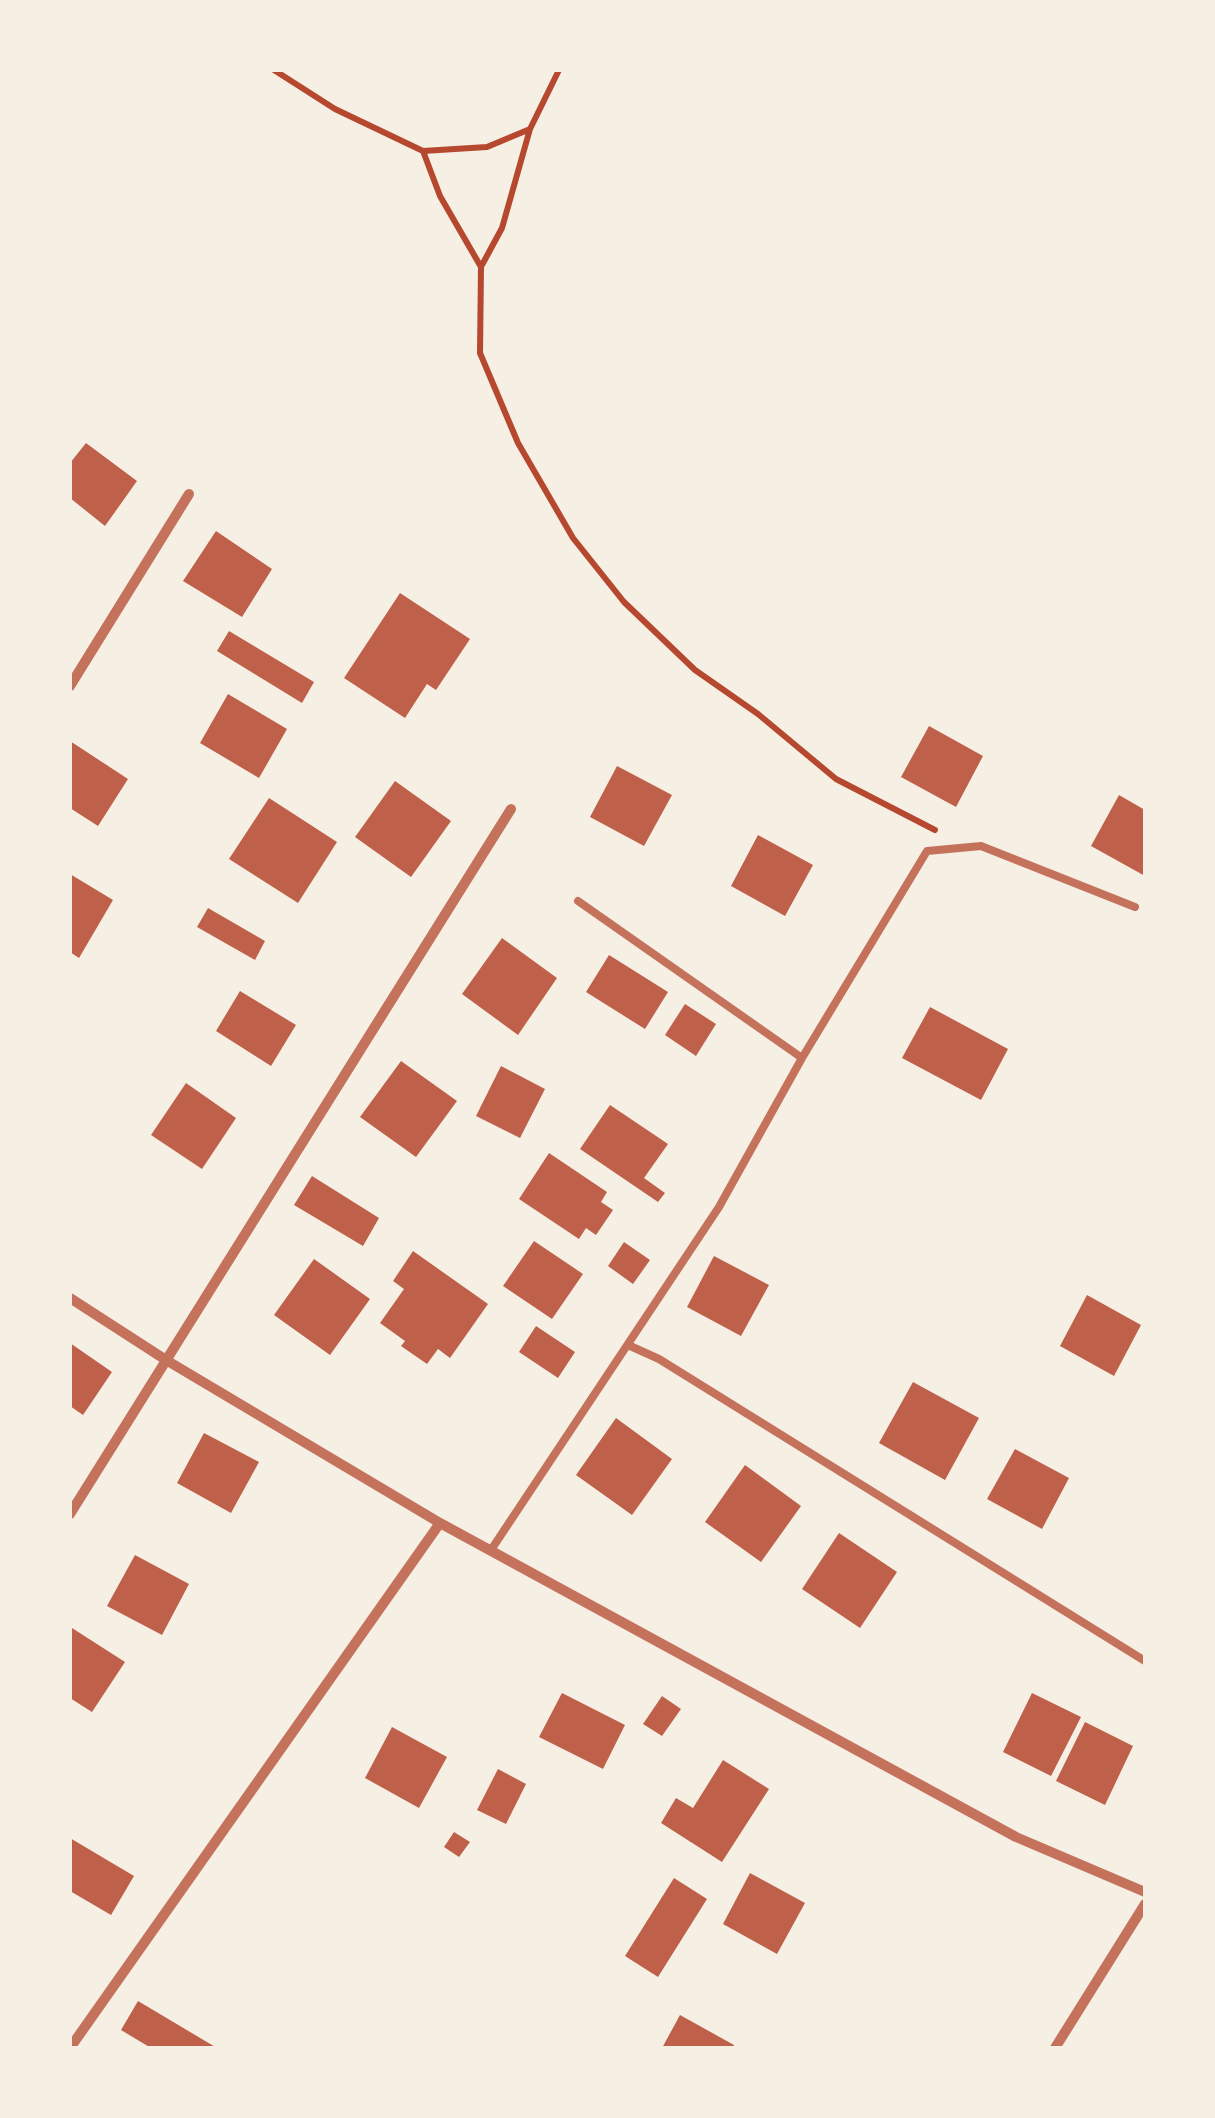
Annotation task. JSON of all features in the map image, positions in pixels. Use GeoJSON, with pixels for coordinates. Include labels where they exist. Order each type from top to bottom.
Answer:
{"type":"FeatureCollection","features":[{"type":"Feature","properties":{"kind":"street"},"geometry":{"type":"LineString","coordinates":[[70,686],[189,494]]}},
{"type":"Feature","properties":{"kind":"street"},"geometry":{"type":"LineString","coordinates":[[70,1514],[510,809]]}},
{"type":"Feature","properties":{"kind":"street"},"geometry":{"type":"LineString","coordinates":[[70,1298],[166,1360],[440,1522],[1016,1837],[1145,1892]]}},
{"type":"Feature","properties":{"kind":"street"},"geometry":{"type":"LineString","coordinates":[[70,2048],[440,1522]]}},
{"type":"Feature","properties":{"kind":"street"},"geometry":{"type":"LineString","coordinates":[[1055,2048],[1145,1904]]}},
{"type":"Feature","properties":{"kind":"lane"},"geometry":{"type":"LineString","coordinates":[[491,1550],[718,1207],[927,851],[981,846],[1136,908]]}},
{"type":"Feature","properties":{"kind":"lane"},"geometry":{"type":"LineString","coordinates":[[578,901],[802,1058]]}},
{"type":"Feature","properties":{"kind":"lane"},"geometry":{"type":"LineString","coordinates":[[628,1345],[659,1359],[1145,1661]]}},
{"type":"Feature","properties":{"kind":"path"},"geometry":{"type":"LineString","coordinates":[[274,70],[335,109],[423,151],[487,147],[530,129]]}},
{"type":"Feature","properties":{"kind":"path"},"geometry":{"type":"LineString","coordinates":[[558,70],[530,129],[502,228],[481,266],[480,353],[518,443],[573,538],[624,602],[695,670],[758,714],[836,778],[945,836]]}},
{"type":"Feature","properties":{"kind":"path"},"geometry":{"type":"LineString","coordinates":[[423,151],[440,196],[481,266]]}},
{"type":"Feature","properties":{"kind":"building"},"geometry":{"type":"Polygon","coordinates":[[[86,443],[137,481],[105,526],[70,498],[70,463],[86,443]]]}},
{"type":"Feature","properties":{"kind":"building"},"geometry":{"type":"Polygon","coordinates":[[[216,531],[272,569],[242,617],[183,581],[216,531]]]}},
{"type":"Feature","properties":{"kind":"building"},"geometry":{"type":"Polygon","coordinates":[[[400,593],[470,639],[436,690],[427,684],[405,718],[344,678],[400,593]]]}},
{"type":"Feature","properties":{"kind":"building"},"geometry":{"type":"Polygon","coordinates":[[[229,631],[314,682],[302,703],[217,651],[229,631]]]}},
{"type":"Feature","properties":{"kind":"building"},"geometry":{"type":"Polygon","coordinates":[[[228,694],[287,729],[259,778],[200,743],[228,694]]]}},
{"type":"Feature","properties":{"kind":"building"},"geometry":{"type":"Polygon","coordinates":[[[929,726],[983,756],[956,807],[901,777],[929,726]]]}},
{"type":"Feature","properties":{"kind":"building"},"geometry":{"type":"Polygon","coordinates":[[[70,741],[128,779],[98,826],[70,808],[70,741]]]}},
{"type":"Feature","properties":{"kind":"building"},"geometry":{"type":"Polygon","coordinates":[[[617,766],[672,795],[644,846],[590,817],[617,766]]]}},
{"type":"Feature","properties":{"kind":"building"},"geometry":{"type":"Polygon","coordinates":[[[395,781],[451,821],[411,877],[355,837],[395,781]]]}},
{"type":"Feature","properties":{"kind":"building"},"geometry":{"type":"Polygon","coordinates":[[[1119,795],[1145,810],[1145,876],[1091,846],[1119,795]]]}},
{"type":"Feature","properties":{"kind":"building"},"geometry":{"type":"Polygon","coordinates":[[[269,798],[337,842],[298,903],[229,859],[269,798]]]}},
{"type":"Feature","properties":{"kind":"building"},"geometry":{"type":"Polygon","coordinates":[[[758,835],[813,865],[785,916],[731,886],[758,835]]]}},
{"type":"Feature","properties":{"kind":"building"},"geometry":{"type":"Polygon","coordinates":[[[70,874],[113,900],[79,958],[70,952],[70,874]]]}},
{"type":"Feature","properties":{"kind":"building"},"geometry":{"type":"Polygon","coordinates":[[[208,908],[265,941],[255,960],[197,927],[208,908]]]}},
{"type":"Feature","properties":{"kind":"building"},"geometry":{"type":"Polygon","coordinates":[[[502,938],[557,978],[518,1035],[462,994],[502,938]]]}},
{"type":"Feature","properties":{"kind":"building"},"geometry":{"type":"Polygon","coordinates":[[[609,955],[668,992],[645,1029],[586,992],[609,955]]]}},
{"type":"Feature","properties":{"kind":"building"},"geometry":{"type":"Polygon","coordinates":[[[240,991],[296,1025],[271,1066],[216,1031],[240,991]]]}},
{"type":"Feature","properties":{"kind":"building"},"geometry":{"type":"Polygon","coordinates":[[[685,1004],[716,1024],[696,1056],[665,1035],[685,1004]]]}},
{"type":"Feature","properties":{"kind":"building"},"geometry":{"type":"Polygon","coordinates":[[[930,1007],[1008,1049],[981,1100],[902,1058],[930,1007]]]}},
{"type":"Feature","properties":{"kind":"building"},"geometry":{"type":"Polygon","coordinates":[[[401,1061],[457,1101],[416,1157],[360,1117],[401,1061]]]}},
{"type":"Feature","properties":{"kind":"building"},"geometry":{"type":"Polygon","coordinates":[[[501,1066],[545,1089],[520,1138],[476,1116],[501,1066]]]}},
{"type":"Feature","properties":{"kind":"building"},"geometry":{"type":"Polygon","coordinates":[[[186,1083],[236,1118],[202,1169],[151,1135],[186,1083]]]}},
{"type":"Feature","properties":{"kind":"building"},"geometry":{"type":"Polygon","coordinates":[[[610,1105],[668,1144],[644,1178],[665,1193],[658,1202],[580,1149],[610,1105]]]}},
{"type":"Feature","properties":{"kind":"building"},"geometry":{"type":"Polygon","coordinates":[[[549,1153],[607,1192],[601,1202],[613,1210],[596,1235],[586,1228],[579,1239],[519,1199],[549,1153]]]}},
{"type":"Feature","properties":{"kind":"building"},"geometry":{"type":"Polygon","coordinates":[[[312,1176],[379,1218],[363,1246],[294,1205],[312,1176]]]}},
{"type":"Feature","properties":{"kind":"building"},"geometry":{"type":"Polygon","coordinates":[[[534,1241],[583,1274],[552,1319],[503,1286],[534,1241]]]}},
{"type":"Feature","properties":{"kind":"building"},"geometry":{"type":"Polygon","coordinates":[[[624,1242],[650,1260],[633,1284],[608,1266],[624,1242]]]}},
{"type":"Feature","properties":{"kind":"building"},"geometry":{"type":"Polygon","coordinates":[[[413,1251],[488,1304],[450,1358],[438,1349],[427,1364],[401,1346],[405,1341],[380,1323],[404,1289],[393,1281],[413,1251]]]}},
{"type":"Feature","properties":{"kind":"building"},"geometry":{"type":"Polygon","coordinates":[[[714,1256],[769,1285],[741,1336],[687,1307],[714,1256]]]}},
{"type":"Feature","properties":{"kind":"building"},"geometry":{"type":"Polygon","coordinates":[[[314,1259],[370,1299],[330,1355],[274,1315],[314,1259]]]}},
{"type":"Feature","properties":{"kind":"building"},"geometry":{"type":"Polygon","coordinates":[[[1087,1295],[1141,1325],[1114,1376],[1060,1346],[1087,1295]]]}},
{"type":"Feature","properties":{"kind":"building"},"geometry":{"type":"Polygon","coordinates":[[[536,1326],[575,1352],[558,1378],[519,1352],[536,1326]]]}},
{"type":"Feature","properties":{"kind":"building"},"geometry":{"type":"Polygon","coordinates":[[[70,1343],[112,1372],[83,1415],[70,1406],[70,1343]]]}},
{"type":"Feature","properties":{"kind":"building"},"geometry":{"type":"Polygon","coordinates":[[[913,1382],[979,1418],[945,1480],[879,1443],[913,1382]]]}},
{"type":"Feature","properties":{"kind":"building"},"geometry":{"type":"Polygon","coordinates":[[[616,1418],[672,1459],[632,1515],[576,1475],[616,1418]]]}},
{"type":"Feature","properties":{"kind":"building"},"geometry":{"type":"Polygon","coordinates":[[[204,1433],[259,1462],[231,1513],[177,1483],[204,1433]]]}},
{"type":"Feature","properties":{"kind":"building"},"geometry":{"type":"Polygon","coordinates":[[[1015,1449],[1069,1478],[1042,1529],[987,1499],[1015,1449]]]}},
{"type":"Feature","properties":{"kind":"building"},"geometry":{"type":"Polygon","coordinates":[[[745,1465],[801,1506],[761,1562],[705,1522],[745,1465]]]}},
{"type":"Feature","properties":{"kind":"building"},"geometry":{"type":"Polygon","coordinates":[[[839,1533],[897,1572],[860,1628],[802,1589],[839,1533]]]}},
{"type":"Feature","properties":{"kind":"building"},"geometry":{"type":"Polygon","coordinates":[[[135,1555],[189,1584],[162,1635],[107,1606],[135,1555]]]}},
{"type":"Feature","properties":{"kind":"building"},"geometry":{"type":"Polygon","coordinates":[[[72,1628],[125,1662],[92,1712],[70,1698],[72,1628]]]}},
{"type":"Feature","properties":{"kind":"building"},"geometry":{"type":"Polygon","coordinates":[[[562,1693],[625,1725],[603,1769],[539,1737],[562,1693]]]}},
{"type":"Feature","properties":{"kind":"building"},"geometry":{"type":"Polygon","coordinates":[[[1032,1693],[1081,1717],[1051,1776],[1003,1752],[1032,1693]]]}},
{"type":"Feature","properties":{"kind":"building"},"geometry":{"type":"Polygon","coordinates":[[[662,1696],[681,1709],[662,1736],[643,1724],[662,1696]]]}},
{"type":"Feature","properties":{"kind":"building"},"geometry":{"type":"Polygon","coordinates":[[[1085,1722],[1133,1746],[1105,1805],[1056,1781],[1085,1722]]]}},
{"type":"Feature","properties":{"kind":"building"},"geometry":{"type":"Polygon","coordinates":[[[392,1727],[447,1757],[419,1808],[365,1778],[392,1727]]]}},
{"type":"Feature","properties":{"kind":"building"},"geometry":{"type":"Polygon","coordinates":[[[723,1760],[769,1789],[722,1862],[661,1823],[676,1798],[693,1808],[723,1760]]]}},
{"type":"Feature","properties":{"kind":"building"},"geometry":{"type":"Polygon","coordinates":[[[498,1769],[526,1784],[506,1824],[477,1810],[498,1769]]]}},
{"type":"Feature","properties":{"kind":"building"},"geometry":{"type":"Polygon","coordinates":[[[454,1832],[470,1842],[459,1857],[444,1847],[454,1832]]]}},
{"type":"Feature","properties":{"kind":"building"},"geometry":{"type":"Polygon","coordinates":[[[70,1838],[134,1876],[111,1915],[70,1891],[70,1838]]]}},
{"type":"Feature","properties":{"kind":"building"},"geometry":{"type":"Polygon","coordinates":[[[750,1873],[805,1903],[777,1954],[723,1924],[750,1873]]]}},
{"type":"Feature","properties":{"kind":"building"},"geometry":{"type":"Polygon","coordinates":[[[674,1878],[707,1899],[658,1977],[625,1956],[674,1878]]]}},
{"type":"Feature","properties":{"kind":"building"},"geometry":{"type":"Polygon","coordinates":[[[138,2001],[217,2048],[151,2048],[121,2030],[138,2001]]]}},
{"type":"Feature","properties":{"kind":"building"},"geometry":{"type":"Polygon","coordinates":[[[680,2015],[734,2045],[662,2048],[680,2015]]]}}]}
